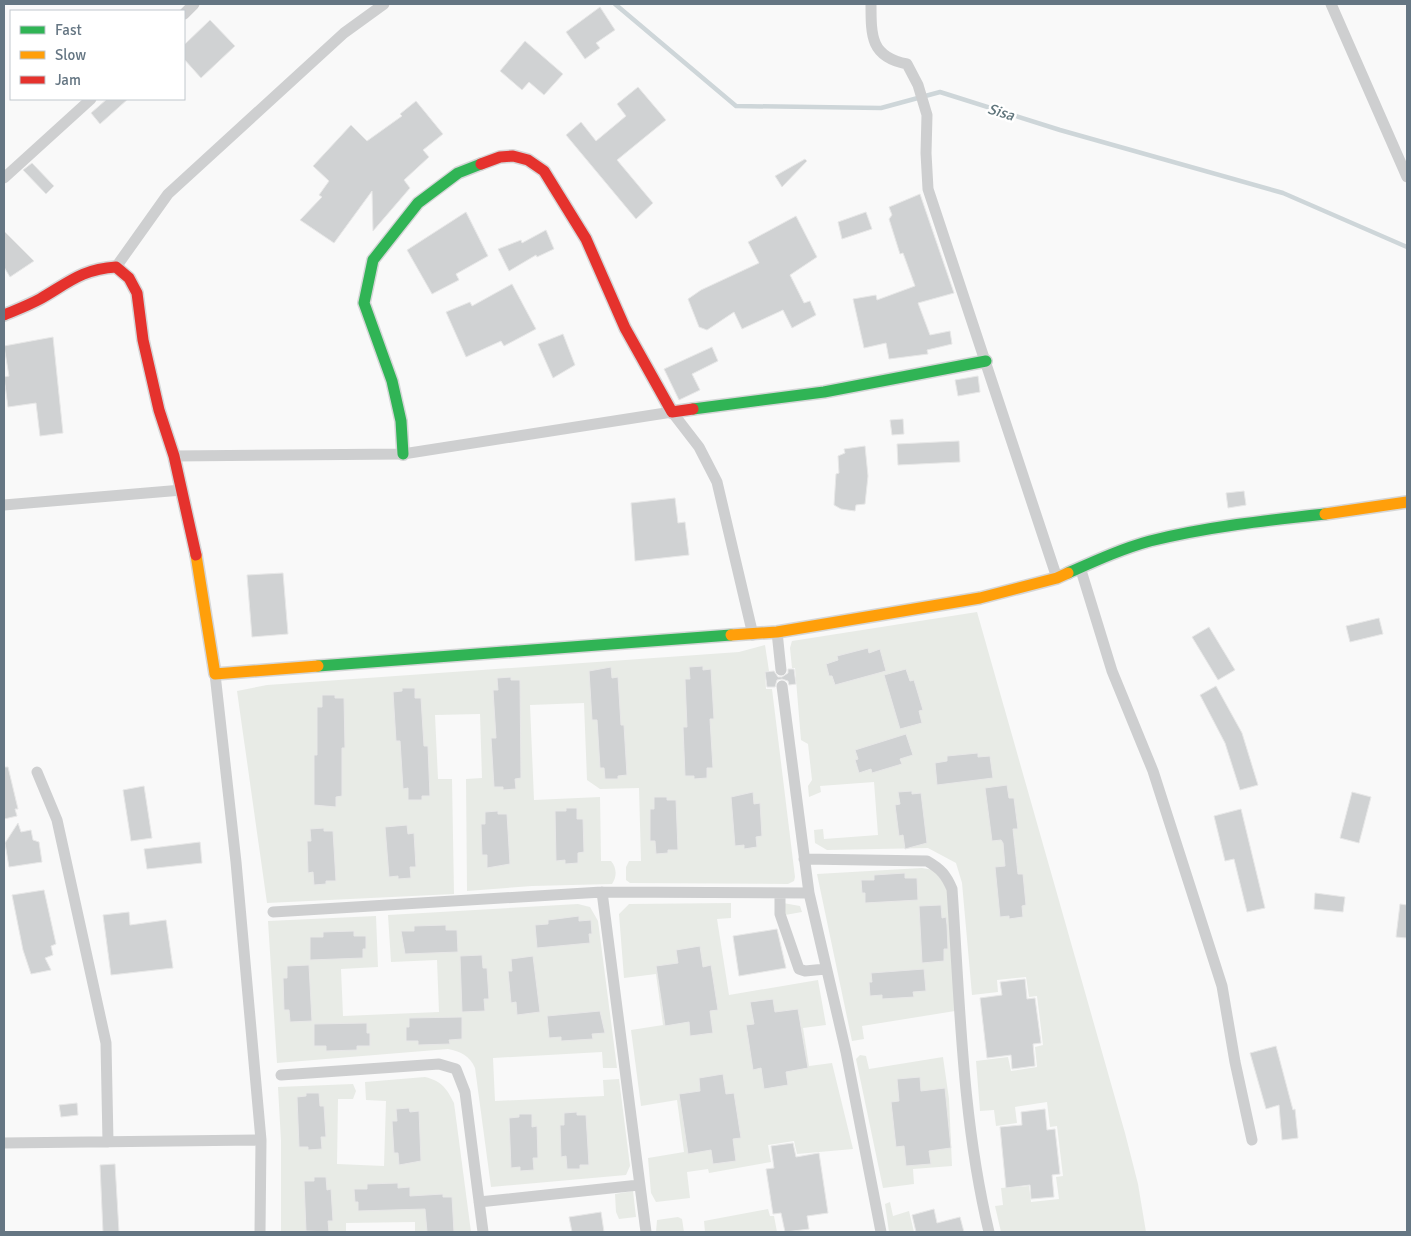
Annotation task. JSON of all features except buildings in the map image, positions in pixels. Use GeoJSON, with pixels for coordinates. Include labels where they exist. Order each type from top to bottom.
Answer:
{"type":"FeatureCollection","features":[{"type":"Feature","properties":{"kind":"street"},"geometry":{"type":"LineString","coordinates":[[185,13],[194,4]]}},
{"type":"Feature","properties":{"kind":"street"},"geometry":{"type":"LineString","coordinates":[[116,267],[168,194],[344,33],[384,4]]}},
{"type":"Feature","properties":{"kind":"street"},"geometry":{"type":"LineString","coordinates":[[871,4],[871,27],[878,51],[890,61],[907,64],[918,85],[927,115],[926,153],[928,189],[1057,578]]}},
{"type":"Feature","properties":{"kind":"street"},"geometry":{"type":"LineString","coordinates":[[1331,4],[1407,177]]}},
{"type":"Feature","properties":{"kind":"street"},"geometry":{"type":"LineString","coordinates":[[4,178],[90,100]]}},
{"type":"Feature","properties":{"kind":"street"},"geometry":{"type":"LineString","coordinates":[[403,454],[401,421],[392,381],[364,303],[373,260],[418,203],[458,173],[500,157],[513,156],[528,160],[544,171],[586,239],[625,328],[663,399],[698,447],[717,482],[753,635]]}},
{"type":"Feature","properties":{"kind":"street"},"geometry":{"type":"LineString","coordinates":[[4,315],[42,298],[71,278],[97,267],[116,267],[129,278],[138,293],[143,340],[159,410],[174,456],[193,535],[215,674],[237,872],[261,1140],[260,1232]]}},
{"type":"Feature","properties":{"kind":"street"},"geometry":{"type":"LineString","coordinates":[[174,456],[403,454],[672,412],[824,392],[986,361]]}},
{"type":"Feature","properties":{"kind":"street"},"geometry":{"type":"LineString","coordinates":[[4,505],[182,490]]}},
{"type":"Feature","properties":{"kind":"street"},"geometry":{"type":"LineString","coordinates":[[215,674],[777,632],[980,598],[1057,578],[1108,555],[1151,541],[1262,521],[1359,511],[1407,502]]}},
{"type":"Feature","properties":{"kind":"street"},"geometry":{"type":"LineString","coordinates":[[1080,567],[1115,678],[1153,771],[1222,986],[1252,1140]]}},
{"type":"Feature","properties":{"kind":"street"},"geometry":{"type":"LineString","coordinates":[[777,632],[781,670]]}},
{"type":"Feature","properties":{"kind":"street"},"geometry":{"type":"LineString","coordinates":[[782,686],[809,893],[846,1052],[881,1232]]}},
{"type":"Feature","properties":{"kind":"street"},"geometry":{"type":"LineString","coordinates":[[37,772],[57,820],[106,1044],[108,1142]]}},
{"type":"Feature","properties":{"kind":"street"},"geometry":{"type":"LineString","coordinates":[[804,859],[927,861],[939,868],[947,876],[952,889],[965,1085],[978,1187],[989,1232]]}},
{"type":"Feature","properties":{"kind":"street"},"geometry":{"type":"LineString","coordinates":[[273,912],[602,892],[809,893]]}},
{"type":"Feature","properties":{"kind":"street"},"geometry":{"type":"LineString","coordinates":[[602,892],[646,1232]]}},
{"type":"Feature","properties":{"kind":"street"},"geometry":{"type":"LineString","coordinates":[[780,893],[780,914],[799,969],[805,972],[826,969]]}},
{"type":"Feature","properties":{"kind":"street"},"geometry":{"type":"LineString","coordinates":[[280,1075],[440,1064],[456,1069],[465,1092],[483,1232]]}},
{"type":"Feature","properties":{"kind":"street"},"geometry":{"type":"LineString","coordinates":[[4,1143],[261,1140]]}},
{"type":"Feature","properties":{"kind":"street"},"geometry":{"type":"LineString","coordinates":[[479,1202],[639,1185]]}},
{"type":"Feature","properties":{"kind":"shaded area"},"geometry":{"type":"Polygon","coordinates":[[[977,612],[1125,1133],[1138,1184],[1146,1232],[1001,1232],[995,1206],[1003,1205],[1001,1188],[1029,1186],[1031,1202],[1059,1199],[1056,1177],[1063,1176],[1057,1126],[1050,1127],[1047,1102],[1015,1107],[1017,1123],[996,1126],[994,1110],[980,1111],[976,1061],[1008,1057],[1011,1071],[1037,1067],[1035,1047],[1043,1045],[1037,996],[1029,997],[1026,977],[997,980],[998,992],[972,995],[962,883],[956,863],[928,848],[827,850],[815,843],[814,830],[823,829],[824,839],[878,835],[874,782],[820,786],[821,792],[809,797],[808,786],[812,780],[808,744],[801,740],[795,668],[792,668],[790,648],[792,641],[977,612]]]}},
{"type":"Feature","properties":{"kind":"shaded area"},"geometry":{"type":"Polygon","coordinates":[[[765,645],[769,671],[765,672],[766,689],[772,689],[794,881],[788,884],[630,883],[626,880],[626,867],[629,861],[641,861],[639,788],[600,789],[587,780],[584,703],[530,705],[534,800],[600,797],[601,861],[611,861],[614,867],[615,875],[612,884],[532,886],[467,891],[466,779],[482,778],[480,714],[435,715],[438,779],[452,779],[454,894],[267,903],[237,691],[267,685],[739,652],[765,645]]]}},
{"type":"Feature","properties":{"kind":"shaded area"},"geometry":{"type":"Polygon","coordinates":[[[922,868],[934,870],[947,888],[955,1011],[862,1026],[864,1039],[852,1041],[817,874],[922,868]]]}},
{"type":"Feature","properties":{"kind":"shaded area"},"geometry":{"type":"Polygon","coordinates":[[[731,903],[731,918],[717,919],[729,995],[818,980],[826,1025],[803,1028],[809,1066],[832,1063],[853,1149],[797,1154],[794,1141],[768,1145],[771,1162],[709,1173],[708,1169],[687,1172],[690,1198],[656,1202],[651,1193],[648,1158],[684,1152],[677,1100],[641,1106],[631,1030],[663,1025],[656,974],[624,978],[619,914],[629,904],[731,903]]]}},
{"type":"Feature","properties":{"kind":"shaded area"},"geometry":{"type":"Polygon","coordinates":[[[783,903],[800,906],[802,912],[785,915],[783,903]]]}},
{"type":"Feature","properties":{"kind":"shaded area"},"geometry":{"type":"Polygon","coordinates":[[[578,904],[590,907],[598,921],[617,1068],[603,1068],[602,1052],[493,1058],[495,1101],[604,1096],[603,1080],[619,1079],[630,1166],[626,1175],[491,1187],[475,1068],[467,1057],[457,1051],[448,1049],[277,1063],[268,921],[376,916],[378,967],[341,969],[343,1016],[439,1012],[437,960],[391,962],[388,915],[578,904]]]}},
{"type":"Feature","properties":{"kind":"shaded area"},"geometry":{"type":"Polygon","coordinates":[[[860,1055],[866,1056],[869,1069],[943,1057],[949,1099],[952,1166],[913,1169],[914,1184],[883,1188],[856,1059],[860,1055]]]}},
{"type":"Feature","properties":{"kind":"shaded area"},"geometry":{"type":"Polygon","coordinates":[[[425,1077],[443,1086],[454,1103],[471,1232],[415,1232],[415,1222],[346,1223],[346,1232],[281,1232],[281,1141],[278,1087],[353,1084],[356,1091],[353,1099],[338,1099],[337,1164],[384,1166],[386,1101],[366,1100],[365,1082],[425,1077]]]}},
{"type":"Feature","properties":{"kind":"shaded area"},"geometry":{"type":"Polygon","coordinates":[[[633,1191],[636,1217],[619,1219],[616,1212],[615,1194],[633,1191]]]}},
{"type":"Feature","properties":{"kind":"shaded area"},"geometry":{"type":"Polygon","coordinates":[[[890,1202],[893,1216],[909,1211],[914,1232],[889,1232],[885,1204],[890,1202]]]}},
{"type":"Feature","properties":{"kind":"shaded area"},"geometry":{"type":"Polygon","coordinates":[[[768,1209],[770,1216],[774,1216],[777,1232],[705,1232],[704,1221],[768,1209]]]}},
{"type":"Feature","properties":{"kind":"shaded area"},"geometry":{"type":"Polygon","coordinates":[[[678,1217],[682,1219],[684,1232],[656,1232],[657,1220],[678,1217]]]}},
{"type":"Feature","properties":{"kind":"waterway","name":"Sisa"},"geometry":{"type":"LineString","coordinates":[[615,4],[736,106],[881,108],[940,92],[1060,130],[1283,193],[1407,247]]}},
{"type":"Feature","properties":{"kind":"traffic: fast"},"geometry":{"type":"LineString","coordinates":[[403,454],[401,421],[392,381],[364,303],[373,260],[418,203],[458,173],[481,164]]}},
{"type":"Feature","properties":{"kind":"traffic: fast"},"geometry":{"type":"LineString","coordinates":[[693,409],[824,392],[986,361]]}},
{"type":"Feature","properties":{"kind":"traffic: fast"},"geometry":{"type":"LineString","coordinates":[[1068,573],[1129,548],[1171,536],[1237,524],[1325,514]]}},
{"type":"Feature","properties":{"kind":"traffic: fast"},"geometry":{"type":"LineString","coordinates":[[318,666],[731,635]]}},
{"type":"Feature","properties":{"kind":"traffic: slow"},"geometry":{"type":"LineString","coordinates":[[1325,514],[1407,502]]}},
{"type":"Feature","properties":{"kind":"traffic: slow"},"geometry":{"type":"LineString","coordinates":[[196,555],[215,674],[318,666]]}},
{"type":"Feature","properties":{"kind":"traffic: slow"},"geometry":{"type":"LineString","coordinates":[[731,635],[777,632],[980,598],[1057,578],[1068,573]]}},
{"type":"Feature","properties":{"kind":"traffic: jam"},"geometry":{"type":"LineString","coordinates":[[481,164],[500,157],[513,156],[528,160],[544,171],[586,239],[625,328],[672,412],[693,409]]}},
{"type":"Feature","properties":{"kind":"traffic: jam"},"geometry":{"type":"LineString","coordinates":[[4,315],[36,301],[84,274],[104,268],[116,267],[129,278],[137,293],[143,340],[159,410],[174,456],[196,555]]}}]}
